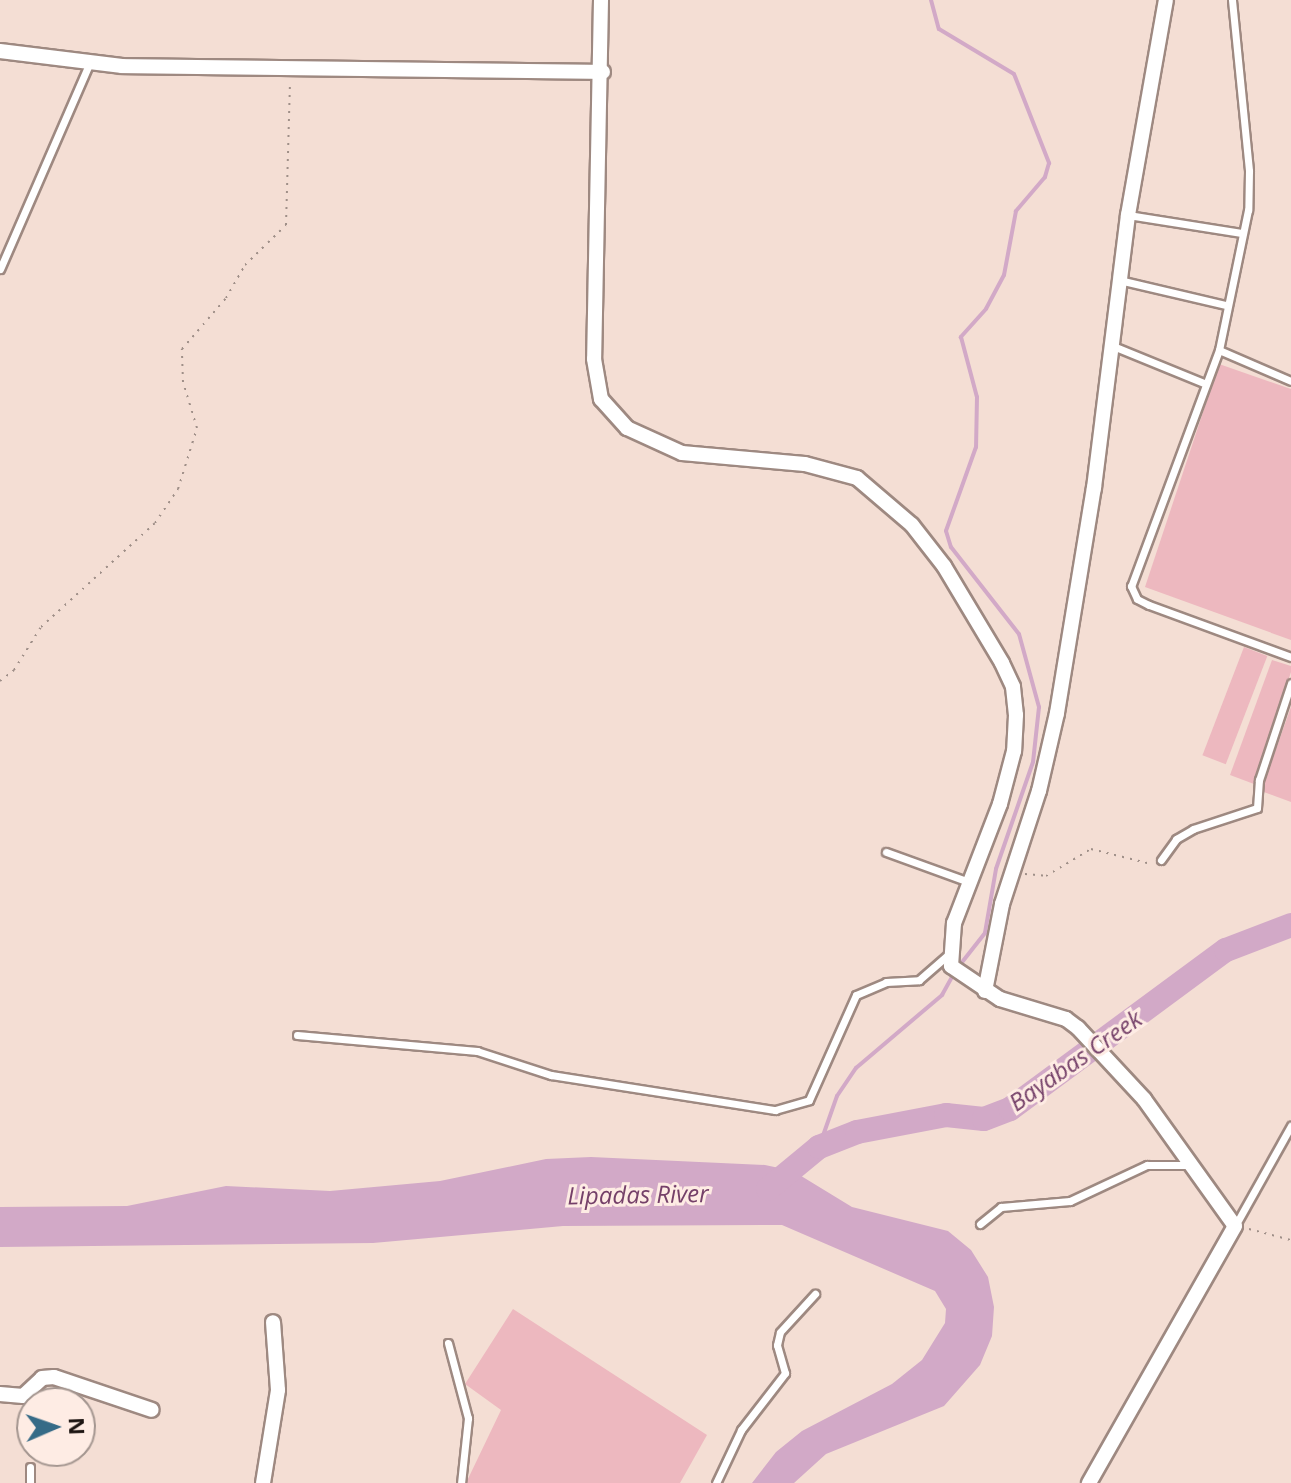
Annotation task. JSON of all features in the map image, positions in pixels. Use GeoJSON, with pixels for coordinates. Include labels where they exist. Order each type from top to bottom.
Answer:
{"type":"FeatureCollection","features":[{"type":"Feature","properties":{"kind":"street"},"geometry":{"type":"LineString","coordinates":[[601,0],[603,72],[594,359],[601,399],[627,428],[682,453],[805,464],[857,478],[912,525],[944,566],[1002,663],[1013,687],[1016,715],[1014,751],[1000,804],[969,882],[953,965],[985,991],[1078,1028],[1117,1068],[1194,1166],[1235,1226],[1089,1483]]}},
{"type":"Feature","properties":{"kind":"street"},"geometry":{"type":"LineString","coordinates":[[985,991],[1013,870],[1039,791],[1057,713],[1094,488],[1128,215],[1166,0]]}},
{"type":"Feature","properties":{"kind":"street"},"geometry":{"type":"LineString","coordinates":[[0,51],[89,64],[603,72]]}},
{"type":"Feature","properties":{"kind":"street"},"geometry":{"type":"LineString","coordinates":[[263,1483],[278,1390],[273,1322]]}},
{"type":"Feature","properties":{"kind":"street"},"geometry":{"type":"LineString","coordinates":[[0,1394],[23,1396],[42,1378],[54,1377],[152,1410]]}},
{"type":"Feature","properties":{"kind":"lane"},"geometry":{"type":"LineString","coordinates":[[1232,0],[1250,181],[1242,233],[1219,350],[1132,594],[1149,605],[1291,657]]}},
{"type":"Feature","properties":{"kind":"lane"},"geometry":{"type":"LineString","coordinates":[[0,269],[89,64]]}},
{"type":"Feature","properties":{"kind":"lane"},"geometry":{"type":"LineString","coordinates":[[1128,215],[1242,233]]}},
{"type":"Feature","properties":{"kind":"lane"},"geometry":{"type":"LineString","coordinates":[[1119,280],[1226,305]]}},
{"type":"Feature","properties":{"kind":"lane"},"geometry":{"type":"LineString","coordinates":[[1111,345],[1206,384]]}},
{"type":"Feature","properties":{"kind":"lane"},"geometry":{"type":"LineString","coordinates":[[1219,350],[1291,381]]}},
{"type":"Feature","properties":{"kind":"lane"},"geometry":{"type":"LineString","coordinates":[[1161,860],[1176,839],[1193,829],[1257,808],[1259,780],[1291,683]]}},
{"type":"Feature","properties":{"kind":"lane"},"geometry":{"type":"LineString","coordinates":[[886,852],[969,882]]}},
{"type":"Feature","properties":{"kind":"lane"},"geometry":{"type":"LineString","coordinates":[[297,1035],[477,1051],[551,1075],[775,1110],[809,1100],[856,995],[886,982],[919,980],[953,965]]}},
{"type":"Feature","properties":{"kind":"lane"},"geometry":{"type":"LineString","coordinates":[[1235,1226],[1291,1126]]}},
{"type":"Feature","properties":{"kind":"lane"},"geometry":{"type":"LineString","coordinates":[[980,1224],[1010,1204],[1070,1201],[1147,1165],[1194,1166]]}},
{"type":"Feature","properties":{"kind":"lane"},"geometry":{"type":"LineString","coordinates":[[716,1483],[741,1430],[785,1373],[777,1345],[780,1332],[815,1294]]}},
{"type":"Feature","properties":{"kind":"lane"},"geometry":{"type":"LineString","coordinates":[[448,1343],[469,1430],[461,1483]]}},
{"type":"Feature","properties":{"kind":"lane"},"geometry":{"type":"LineString","coordinates":[[30,1467],[30,1483]]}},
{"type":"Feature","properties":{"kind":"path"},"geometry":{"type":"LineString","coordinates":[[0,681],[14,670],[41,627],[146,532],[178,489],[197,428],[183,382],[182,349],[226,298],[245,265],[286,225],[290,69]]}},
{"type":"Feature","properties":{"kind":"path"},"geometry":{"type":"LineString","coordinates":[[1013,870],[1046,876],[1091,849],[1141,865],[1161,860]]}},
{"type":"Feature","properties":{"kind":"path"},"geometry":{"type":"LineString","coordinates":[[1235,1226],[1291,1240]]}},
{"type":"Feature","properties":{"kind":"water","name":"Lipadas River"},"geometry":{"type":"Polygon","coordinates":[[[591,1157],[765,1165],[793,1171],[852,1207],[948,1231],[971,1250],[988,1277],[994,1307],[992,1336],[980,1365],[944,1406],[826,1454],[794,1483],[752,1483],[776,1452],[802,1431],[892,1384],[922,1360],[945,1323],[946,1309],[935,1291],[782,1225],[563,1226],[373,1243],[0,1247],[0,1207],[127,1206],[226,1186],[330,1191],[440,1181],[546,1159],[591,1157]]]}},
{"type":"Feature","properties":{"kind":"building"},"geometry":{"type":"Polygon","coordinates":[[[1219,364],[1291,389],[1291,640],[1145,587],[1219,364]]]}},
{"type":"Feature","properties":{"kind":"building"},"geometry":{"type":"Polygon","coordinates":[[[1244,647],[1267,656],[1226,764],[1202,755],[1244,647]]]}},
{"type":"Feature","properties":{"kind":"building"},"geometry":{"type":"Polygon","coordinates":[[[1272,660],[1291,666],[1291,672],[1254,784],[1230,775],[1272,660]]]}},
{"type":"Feature","properties":{"kind":"building"},"geometry":{"type":"Polygon","coordinates":[[[1291,707],[1291,802],[1261,791],[1291,707]]]}},
{"type":"Feature","properties":{"kind":"building"},"geometry":{"type":"Polygon","coordinates":[[[513,1309],[707,1435],[680,1483],[466,1483],[501,1410],[465,1384],[513,1309]]]}},
{"type":"Feature","properties":{"kind":"waterway"},"geometry":{"type":"LineString","coordinates":[[931,0],[939,29],[1014,74],[1049,163],[1045,177],[1016,211],[1004,275],[986,309],[961,337],[977,397],[976,447],[946,531],[951,547],[1019,634],[1039,707],[1033,762],[996,869],[985,933],[959,966]]}},
{"type":"Feature","properties":{"kind":"waterway","name":"Bayabas Creek"},"geometry":{"type":"LineString","coordinates":[[768,1189],[819,1147],[857,1132],[946,1115],[984,1119],[1010,1109],[1226,950],[1291,925]]}},
{"type":"Feature","properties":{"kind":"waterway"},"geometry":{"type":"LineString","coordinates":[[819,1147],[837,1096],[856,1068],[942,995],[954,973]]}}]}
